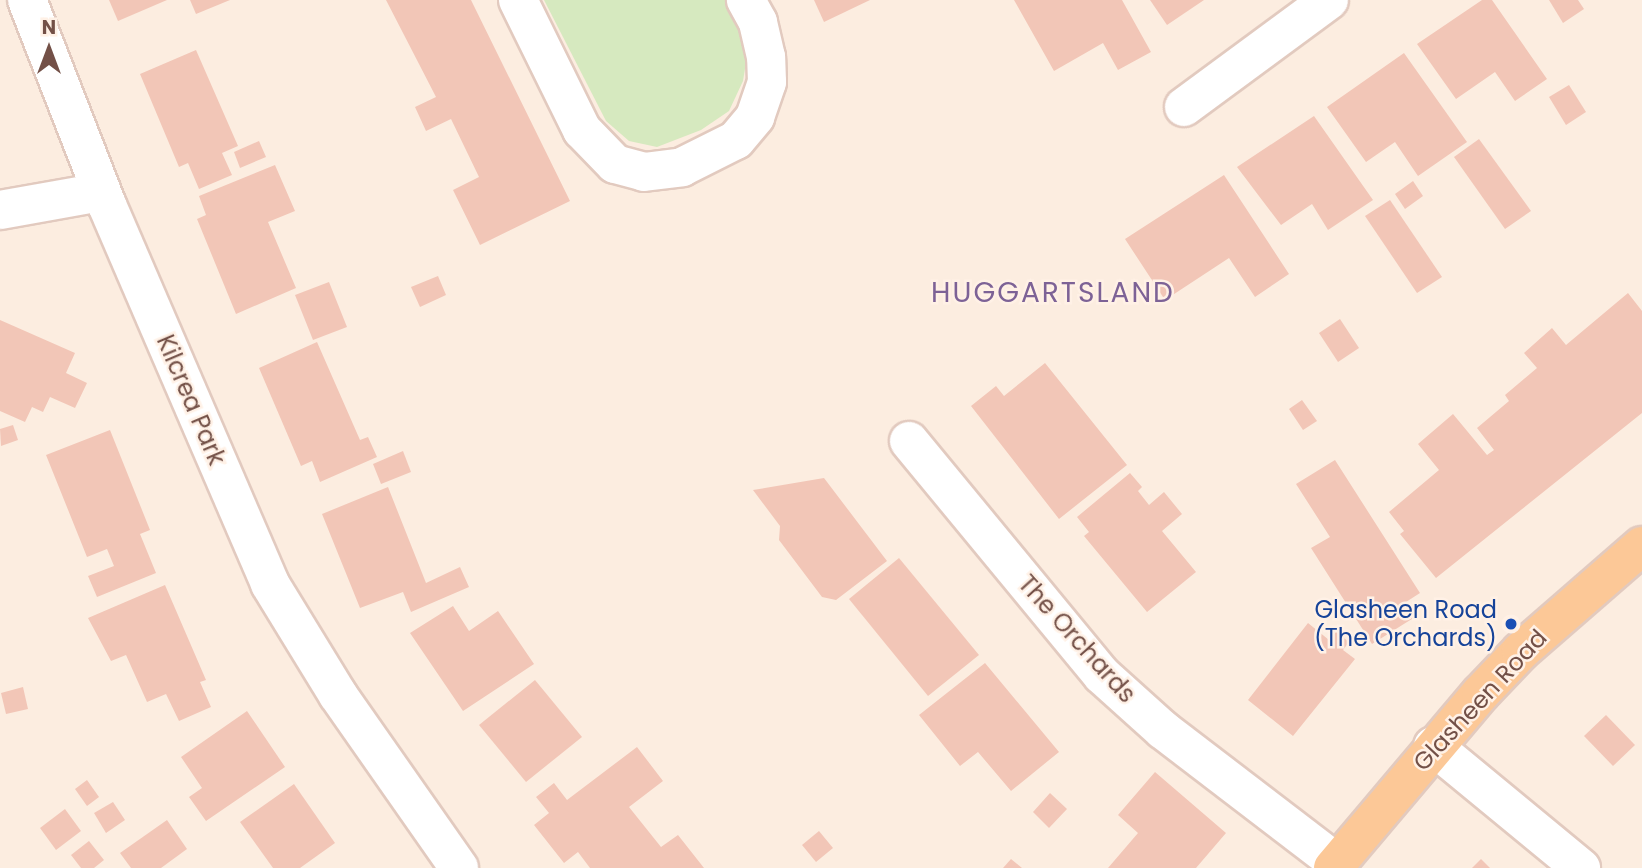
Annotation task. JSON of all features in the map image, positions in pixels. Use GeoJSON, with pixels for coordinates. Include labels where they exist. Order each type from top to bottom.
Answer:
{"type":"FeatureCollection","features":[{"type":"Feature","properties":{"kind":"main road","name":"Glasheen Road"},"geometry":{"type":"LineString","coordinates":[[1335,866],[1433,746],[1521,652],[1642,545]]}},
{"type":"Feature","properties":{"kind":"street","name":"Kilcrea Park"},"geometry":{"type":"LineString","coordinates":[[27,0],[102,192],[270,584],[338,695],[459,868]]}},
{"type":"Feature","properties":{"kind":"street"},"geometry":{"type":"LineString","coordinates":[[518,0],[582,130],[615,164],[644,172],[682,167],[736,140],[755,117],[766,82],[766,57],[758,22],[746,0]]}},
{"type":"Feature","properties":{"kind":"street"},"geometry":{"type":"LineString","coordinates":[[1184,107],[1329,0]]}},
{"type":"Feature","properties":{"kind":"street"},"geometry":{"type":"LineString","coordinates":[[0,210],[102,192]]}},
{"type":"Feature","properties":{"kind":"street","name":"The Orchards"},"geometry":{"type":"LineString","coordinates":[[909,441],[1102,675],[1163,730],[1335,866]]}},
{"type":"Feature","properties":{"kind":"street"},"geometry":{"type":"LineString","coordinates":[[1433,746],[1581,868]]}},
{"type":"Feature","properties":{"kind":"green space"},"geometry":{"type":"Polygon","coordinates":[[[544,0],[728,0],[744,34],[747,57],[743,81],[729,111],[701,130],[657,147],[629,141],[606,121],[544,0]]]}},
{"type":"Feature","properties":{"kind":"building"},"geometry":{"type":"Polygon","coordinates":[[[109,0],[167,0],[118,21],[109,0]]]}},
{"type":"Feature","properties":{"kind":"building"},"geometry":{"type":"Polygon","coordinates":[[[190,0],[230,0],[196,14],[190,0]]]}},
{"type":"Feature","properties":{"kind":"building"},"geometry":{"type":"Polygon","coordinates":[[[386,0],[471,0],[570,201],[480,245],[453,190],[479,177],[451,119],[426,131],[415,107],[436,97],[386,0]]]}},
{"type":"Feature","properties":{"kind":"building"},"geometry":{"type":"Polygon","coordinates":[[[814,0],[870,0],[824,22],[814,0]]]}},
{"type":"Feature","properties":{"kind":"building"},"geometry":{"type":"Polygon","coordinates":[[[1014,0],[1122,0],[1151,52],[1118,70],[1103,43],[1054,71],[1014,0]]]}},
{"type":"Feature","properties":{"kind":"building"},"geometry":{"type":"Polygon","coordinates":[[[1150,0],[1204,0],[1167,25],[1150,0]]]}},
{"type":"Feature","properties":{"kind":"building"},"geometry":{"type":"Polygon","coordinates":[[[1482,0],[1492,0],[1547,79],[1515,101],[1495,72],[1456,99],[1417,44],[1482,0]]]}},
{"type":"Feature","properties":{"kind":"building"},"geometry":{"type":"Polygon","coordinates":[[[1549,0],[1578,0],[1584,9],[1563,23],[1549,0]]]}},
{"type":"Feature","properties":{"kind":"building"},"geometry":{"type":"Polygon","coordinates":[[[196,50],[238,146],[222,153],[232,175],[199,189],[188,163],[179,167],[140,74],[196,50]]]}},
{"type":"Feature","properties":{"kind":"building"},"geometry":{"type":"Polygon","coordinates":[[[1404,53],[1467,142],[1418,176],[1395,142],[1366,162],[1327,107],[1404,53]]]}},
{"type":"Feature","properties":{"kind":"building"},"geometry":{"type":"Polygon","coordinates":[[[1569,85],[1586,112],[1566,125],[1549,97],[1569,85]]]}},
{"type":"Feature","properties":{"kind":"building"},"geometry":{"type":"Polygon","coordinates":[[[1314,116],[1373,200],[1328,230],[1312,204],[1281,225],[1237,167],[1314,116]]]}},
{"type":"Feature","properties":{"kind":"building"},"geometry":{"type":"Polygon","coordinates":[[[1479,139],[1531,211],[1505,229],[1454,157],[1479,139]]]}},
{"type":"Feature","properties":{"kind":"building"},"geometry":{"type":"Polygon","coordinates":[[[259,141],[266,157],[240,168],[234,152],[259,141]]]}},
{"type":"Feature","properties":{"kind":"building"},"geometry":{"type":"Polygon","coordinates":[[[275,165],[295,211],[268,222],[296,288],[236,314],[197,219],[206,215],[199,196],[275,165]]]}},
{"type":"Feature","properties":{"kind":"building"},"geometry":{"type":"Polygon","coordinates":[[[1224,175],[1289,274],[1255,297],[1229,258],[1165,300],[1125,239],[1224,175]]]}},
{"type":"Feature","properties":{"kind":"building"},"geometry":{"type":"Polygon","coordinates":[[[1413,181],[1423,196],[1405,209],[1395,194],[1413,181]]]}},
{"type":"Feature","properties":{"kind":"building"},"geometry":{"type":"Polygon","coordinates":[[[1390,200],[1442,277],[1417,293],[1365,216],[1390,200]]]}},
{"type":"Feature","properties":{"kind":"building"},"geometry":{"type":"Polygon","coordinates":[[[438,276],[446,295],[420,307],[411,287],[438,276]]]}},
{"type":"Feature","properties":{"kind":"building"},"geometry":{"type":"Polygon","coordinates":[[[329,282],[347,327],[313,340],[295,295],[329,282]]]}},
{"type":"Feature","properties":{"kind":"building"},"geometry":{"type":"Polygon","coordinates":[[[1628,293],[1642,311],[1642,413],[1436,578],[1400,534],[1404,531],[1389,512],[1439,470],[1418,444],[1453,414],[1487,455],[1494,450],[1477,428],[1509,401],[1505,395],[1537,368],[1524,353],[1552,328],[1566,345],[1628,293]]]}},
{"type":"Feature","properties":{"kind":"building"},"geometry":{"type":"Polygon","coordinates":[[[1340,319],[1359,348],[1338,362],[1319,333],[1340,319]]]}},
{"type":"Feature","properties":{"kind":"building"},"geometry":{"type":"Polygon","coordinates":[[[0,320],[75,353],[66,373],[87,383],[75,408],[50,397],[43,412],[32,407],[25,422],[0,411],[0,320]]]}},
{"type":"Feature","properties":{"kind":"building"},"geometry":{"type":"Polygon","coordinates":[[[317,342],[360,440],[368,437],[377,457],[320,482],[312,461],[301,466],[259,368],[317,342]]]}},
{"type":"Feature","properties":{"kind":"building"},"geometry":{"type":"Polygon","coordinates":[[[1045,363],[1127,465],[1059,519],[971,406],[996,386],[1004,396],[1045,363]]]}},
{"type":"Feature","properties":{"kind":"building"},"geometry":{"type":"Polygon","coordinates":[[[1302,400],[1317,421],[1303,430],[1289,409],[1302,400]]]}},
{"type":"Feature","properties":{"kind":"building"},"geometry":{"type":"Polygon","coordinates":[[[13,425],[18,440],[1,446],[0,429],[13,425]]]}},
{"type":"Feature","properties":{"kind":"building"},"geometry":{"type":"Polygon","coordinates":[[[110,430],[150,530],[140,534],[156,573],[97,597],[88,576],[114,566],[107,549],[87,557],[46,455],[110,430]]]}},
{"type":"Feature","properties":{"kind":"building"},"geometry":{"type":"Polygon","coordinates":[[[403,451],[411,472],[381,484],[373,464],[403,451]]]}},
{"type":"Feature","properties":{"kind":"building"},"geometry":{"type":"Polygon","coordinates":[[[1335,460],[1420,593],[1406,602],[1415,617],[1372,644],[1311,548],[1330,537],[1296,484],[1335,460]]]}},
{"type":"Feature","properties":{"kind":"building"},"geometry":{"type":"Polygon","coordinates":[[[1130,473],[1142,487],[1138,491],[1149,505],[1164,492],[1182,514],[1162,531],[1196,572],[1147,612],[1084,536],[1089,532],[1077,517],[1130,473]]]}},
{"type":"Feature","properties":{"kind":"building"},"geometry":{"type":"Polygon","coordinates":[[[824,478],[887,561],[836,600],[822,597],[779,540],[780,526],[753,490],[824,478]]]}},
{"type":"Feature","properties":{"kind":"building"},"geometry":{"type":"Polygon","coordinates":[[[388,487],[426,583],[460,567],[469,587],[411,612],[403,592],[360,608],[322,514],[388,487]]]}},
{"type":"Feature","properties":{"kind":"building"},"geometry":{"type":"Polygon","coordinates":[[[899,558],[979,655],[928,696],[849,599],[899,558]]]}},
{"type":"Feature","properties":{"kind":"building"},"geometry":{"type":"Polygon","coordinates":[[[165,585],[206,680],[200,682],[211,707],[179,721],[166,694],[147,702],[126,655],[111,661],[88,618],[165,585]]]}},
{"type":"Feature","properties":{"kind":"building"},"geometry":{"type":"Polygon","coordinates":[[[453,606],[469,631],[498,611],[534,664],[463,711],[410,633],[453,606]]]}},
{"type":"Feature","properties":{"kind":"building"},"geometry":{"type":"Polygon","coordinates":[[[1308,623],[1329,640],[1336,632],[1349,642],[1343,650],[1355,659],[1293,736],[1248,700],[1308,623]]]}},
{"type":"Feature","properties":{"kind":"building"},"geometry":{"type":"Polygon","coordinates":[[[985,663],[1059,752],[1011,791],[978,752],[960,766],[919,715],[985,663]]]}},
{"type":"Feature","properties":{"kind":"building"},"geometry":{"type":"Polygon","coordinates":[[[535,680],[582,737],[526,782],[479,725],[535,680]]]}},
{"type":"Feature","properties":{"kind":"building"},"geometry":{"type":"Polygon","coordinates":[[[23,687],[28,709],[6,714],[1,693],[23,687]]]}},
{"type":"Feature","properties":{"kind":"building"},"geometry":{"type":"Polygon","coordinates":[[[247,711],[285,767],[206,821],[189,797],[202,788],[181,757],[247,711]]]}},
{"type":"Feature","properties":{"kind":"building"},"geometry":{"type":"Polygon","coordinates":[[[1606,715],[1635,745],[1613,766],[1584,736],[1606,715]]]}},
{"type":"Feature","properties":{"kind":"building"},"geometry":{"type":"Polygon","coordinates":[[[637,747],[663,781],[629,807],[661,847],[678,835],[704,868],[590,868],[578,852],[564,863],[534,825],[549,813],[536,797],[554,783],[567,800],[637,747]]]}},
{"type":"Feature","properties":{"kind":"building"},"geometry":{"type":"Polygon","coordinates":[[[1155,772],[1226,833],[1196,868],[1108,868],[1138,833],[1118,815],[1155,772]]]}},
{"type":"Feature","properties":{"kind":"building"},"geometry":{"type":"Polygon","coordinates":[[[87,780],[99,797],[87,806],[75,789],[87,780]]]}},
{"type":"Feature","properties":{"kind":"building"},"geometry":{"type":"Polygon","coordinates":[[[294,784],[335,843],[300,868],[273,868],[240,822],[294,784]]]}},
{"type":"Feature","properties":{"kind":"building"},"geometry":{"type":"Polygon","coordinates":[[[1050,793],[1067,809],[1049,828],[1033,812],[1050,793]]]}},
{"type":"Feature","properties":{"kind":"building"},"geometry":{"type":"Polygon","coordinates":[[[113,802],[125,820],[106,833],[94,813],[113,802]]]}},
{"type":"Feature","properties":{"kind":"building"},"geometry":{"type":"Polygon","coordinates":[[[65,809],[81,831],[56,850],[40,828],[65,809]]]}},
{"type":"Feature","properties":{"kind":"building"},"geometry":{"type":"Polygon","coordinates":[[[167,820],[187,849],[161,868],[131,868],[120,853],[167,820]]]}},
{"type":"Feature","properties":{"kind":"building"},"geometry":{"type":"Polygon","coordinates":[[[819,831],[833,848],[816,862],[802,845],[819,831]]]}},
{"type":"Feature","properties":{"kind":"building"},"geometry":{"type":"Polygon","coordinates":[[[89,841],[104,860],[94,868],[81,868],[71,855],[89,841]]]}},
{"type":"Feature","properties":{"kind":"building"},"geometry":{"type":"Polygon","coordinates":[[[1011,859],[1022,868],[1003,868],[1011,859]]]}},
{"type":"Feature","properties":{"kind":"building"},"geometry":{"type":"Polygon","coordinates":[[[1481,859],[1490,868],[1472,868],[1481,859]]]}},
{"type":"Feature","properties":{"kind":"place","name":"Glasheen Road (The Orchards)"},"geometry":{"type":"Point","coordinates":[1511,624]}},
{"type":"Feature","properties":{"kind":"district","name":"HUGGARTSLAND"},"geometry":{"type":"Point","coordinates":[1053,293]}}]}
